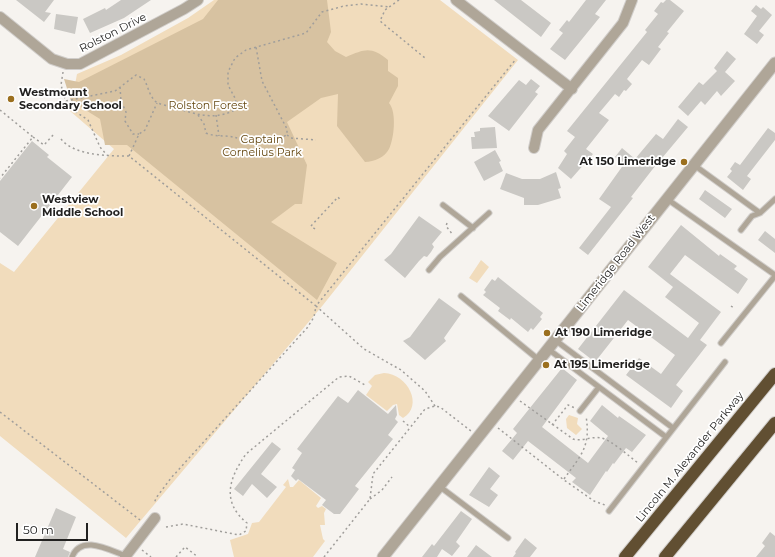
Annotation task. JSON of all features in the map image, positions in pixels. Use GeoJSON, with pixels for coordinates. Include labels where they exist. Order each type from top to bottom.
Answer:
{"type":"FeatureCollection","features":[{"type":"Feature","properties":{"kind":"highway","name":"Lincoln M. Alexander Parkway"},"geometry":{"type":"LineString","coordinates":[[625,557],[775,374]]}},
{"type":"Feature","properties":{"kind":"highway"},"geometry":{"type":"LineString","coordinates":[[665,557],[775,423]]}},
{"type":"Feature","properties":{"kind":"street","name":"Rolston Drive"},"geometry":{"type":"LineString","coordinates":[[0,17],[52,59],[64,63],[80,64],[184,10],[198,0]]}},
{"type":"Feature","properties":{"kind":"street"},"geometry":{"type":"LineString","coordinates":[[456,0],[572,89]]}},
{"type":"Feature","properties":{"kind":"street"},"geometry":{"type":"LineString","coordinates":[[534,148],[538,130],[623,23],[632,0]]}},
{"type":"Feature","properties":{"kind":"street","name":"Limeridge Road West"},"geometry":{"type":"LineString","coordinates":[[383,557],[775,63]]}},
{"type":"Feature","properties":{"kind":"street"},"geometry":{"type":"LineString","coordinates":[[125,557],[155,518]]}},
{"type":"Feature","properties":{"kind":"lane"},"geometry":{"type":"LineString","coordinates":[[694,165],[760,213]]}},
{"type":"Feature","properties":{"kind":"lane"},"geometry":{"type":"LineString","coordinates":[[667,199],[775,276],[721,343]]}},
{"type":"Feature","properties":{"kind":"lane"},"geometry":{"type":"LineString","coordinates":[[741,230],[752,216],[760,213],[775,199]]}},
{"type":"Feature","properties":{"kind":"lane"},"geometry":{"type":"LineString","coordinates":[[444,205],[472,228]]}},
{"type":"Feature","properties":{"kind":"lane"},"geometry":{"type":"LineString","coordinates":[[429,270],[490,212]]}},
{"type":"Feature","properties":{"kind":"lane"},"geometry":{"type":"LineString","coordinates":[[461,296],[539,360]]}},
{"type":"Feature","properties":{"kind":"lane"},"geometry":{"type":"LineString","coordinates":[[555,340],[673,428]]}},
{"type":"Feature","properties":{"kind":"lane"},"geometry":{"type":"LineString","coordinates":[[548,349],[666,437]]}},
{"type":"Feature","properties":{"kind":"lane"},"geometry":{"type":"LineString","coordinates":[[609,511],[725,362]]}},
{"type":"Feature","properties":{"kind":"lane"},"geometry":{"type":"LineString","coordinates":[[580,411],[599,387]]}},
{"type":"Feature","properties":{"kind":"lane"},"geometry":{"type":"LineString","coordinates":[[439,486],[508,538]]}},
{"type":"Feature","properties":{"kind":"lane"},"geometry":{"type":"LineString","coordinates":[[72,557],[75,550],[83,545],[98,546],[125,557]]}},
{"type":"Feature","properties":{"kind":"path"},"geometry":{"type":"LineString","coordinates":[[399,0],[385,10],[380,21],[425,58]]}},
{"type":"Feature","properties":{"kind":"path"},"geometry":{"type":"LineString","coordinates":[[66,102],[115,91],[131,77],[136,75],[140,76],[148,85],[151,97],[157,102],[198,115],[216,115],[233,111],[236,100],[228,84],[228,72],[235,58],[246,50],[306,33],[322,12],[344,6],[362,4],[390,7]]}},
{"type":"Feature","properties":{"kind":"path"},"geometry":{"type":"LineString","coordinates":[[256,47],[262,81],[286,129],[287,134],[291,138],[316,140]]}},
{"type":"Feature","properties":{"kind":"path"},"geometry":{"type":"LineString","coordinates":[[154,504],[156,498],[171,478],[307,328],[314,317],[316,306],[522,51]]}},
{"type":"Feature","properties":{"kind":"path"},"geometry":{"type":"LineString","coordinates":[[64,63],[61,85],[67,106],[88,120],[100,147],[106,155]]}},
{"type":"Feature","properties":{"kind":"path"},"geometry":{"type":"LineString","coordinates":[[120,87],[121,101],[126,112],[125,121],[133,134],[139,134],[146,130],[157,102]]}},
{"type":"Feature","properties":{"kind":"path"},"geometry":{"type":"LineString","coordinates":[[0,110],[44,145],[55,134]]}},
{"type":"Feature","properties":{"kind":"path"},"geometry":{"type":"LineString","coordinates":[[198,115],[204,124],[206,133],[219,136],[233,137],[243,141],[264,142],[283,138],[287,134]]}},
{"type":"Feature","properties":{"kind":"path"},"geometry":{"type":"LineString","coordinates":[[216,115],[219,136]]}},
{"type":"Feature","properties":{"kind":"path"},"geometry":{"type":"LineString","coordinates":[[129,156],[139,134]]}},
{"type":"Feature","properties":{"kind":"path"},"geometry":{"type":"LineString","coordinates":[[0,178],[33,137]]}},
{"type":"Feature","properties":{"kind":"path"},"geometry":{"type":"LineString","coordinates":[[62,139],[67,146],[78,150],[106,155],[129,156],[316,306],[364,349],[401,370],[425,391],[435,406],[444,410],[478,437]]}},
{"type":"Feature","properties":{"kind":"path"},"geometry":{"type":"LineString","coordinates":[[315,229],[311,226],[338,198],[342,201]]}},
{"type":"Feature","properties":{"kind":"path"},"geometry":{"type":"LineString","coordinates":[[320,217],[323,220]]}},
{"type":"Feature","properties":{"kind":"path"},"geometry":{"type":"LineString","coordinates":[[447,223],[448,230],[458,241]]}},
{"type":"Feature","properties":{"kind":"path"},"geometry":{"type":"LineString","coordinates":[[166,527],[183,524],[239,535],[246,531],[247,522],[236,512],[230,497],[231,482],[237,467],[246,454],[339,377],[349,376],[365,385]]}},
{"type":"Feature","properties":{"kind":"path"},"geometry":{"type":"LineString","coordinates":[[512,395],[573,439],[577,441],[588,437],[603,438],[643,467]]}},
{"type":"Feature","properties":{"kind":"path"},"geometry":{"type":"LineString","coordinates":[[552,425],[568,405],[586,416],[588,437],[586,449],[564,480]]}},
{"type":"Feature","properties":{"kind":"path"},"geometry":{"type":"LineString","coordinates":[[370,499],[373,474],[425,409],[435,406]]}},
{"type":"Feature","properties":{"kind":"path"},"geometry":{"type":"LineString","coordinates":[[0,412],[140,520]]}},
{"type":"Feature","properties":{"kind":"path"},"geometry":{"type":"LineString","coordinates":[[403,421],[410,427]]}},
{"type":"Feature","properties":{"kind":"path"},"geometry":{"type":"LineString","coordinates":[[490,422],[564,480],[594,501],[607,506],[609,511]]}},
{"type":"Feature","properties":{"kind":"path"},"geometry":{"type":"LineString","coordinates":[[324,557],[370,499],[382,490],[392,477]]}},
{"type":"Feature","properties":{"kind":"path"},"geometry":{"type":"LineString","coordinates":[[176,557],[185,547],[198,557]]}},
{"type":"Feature","properties":{"kind":"path"},"geometry":{"type":"LineString","coordinates":[[140,549],[151,557]]}},
{"type":"Feature","properties":{"kind":"green space","name":"Captain Cornelius Park"},"geometry":{"type":"Polygon","coordinates":[[[214,0],[440,0],[518,60],[323,305],[126,538],[0,436],[0,263],[14,272],[114,149],[70,111],[77,74],[121,55],[188,18],[214,0]]]}},
{"type":"Feature","properties":{"kind":"green space","name":"Rolston Forest"},"geometry":{"type":"Polygon","coordinates":[[[218,0],[327,0],[331,32],[327,42],[335,51],[346,57],[368,50],[377,52],[388,60],[388,71],[398,78],[398,86],[389,103],[392,107],[394,119],[391,145],[382,157],[375,160],[365,162],[337,126],[338,94],[321,98],[287,122],[307,165],[302,204],[295,204],[271,222],[337,263],[317,300],[127,145],[105,145],[100,119],[71,101],[64,79],[79,82],[203,19],[218,0]]]}},
{"type":"Feature","properties":{"kind":"green space"},"geometry":{"type":"Polygon","coordinates":[[[481,260],[489,267],[477,283],[469,278],[481,260]]]}},
{"type":"Feature","properties":{"kind":"green space"},"geometry":{"type":"Polygon","coordinates":[[[384,373],[393,375],[400,379],[410,391],[413,399],[412,406],[409,413],[403,418],[399,415],[397,404],[393,405],[387,411],[366,395],[372,386],[368,382],[375,375],[384,373]]]}},
{"type":"Feature","properties":{"kind":"green space"},"geometry":{"type":"Polygon","coordinates":[[[569,415],[578,418],[577,424],[582,429],[576,435],[567,428],[566,419],[569,415]]]}},
{"type":"Feature","properties":{"kind":"green space"},"geometry":{"type":"Polygon","coordinates":[[[288,479],[290,487],[293,487],[299,480],[321,498],[316,506],[318,508],[322,506],[326,509],[324,513],[325,525],[320,525],[323,539],[325,541],[313,557],[234,557],[230,540],[248,534],[252,523],[259,522],[286,487],[283,485],[288,479]]]}},
{"type":"Feature","properties":{"kind":"building"},"geometry":{"type":"Polygon","coordinates":[[[16,0],[54,0],[45,12],[51,13],[44,22],[16,0]]]}},
{"type":"Feature","properties":{"kind":"building"},"geometry":{"type":"Polygon","coordinates":[[[121,0],[151,0],[124,18],[90,33],[83,19],[105,8],[106,10],[121,0]]]}},
{"type":"Feature","properties":{"kind":"building"},"geometry":{"type":"Polygon","coordinates":[[[494,0],[521,0],[551,23],[541,37],[494,0]]]}},
{"type":"Feature","properties":{"kind":"building"},"geometry":{"type":"Polygon","coordinates":[[[586,0],[606,0],[595,14],[600,17],[565,60],[550,49],[563,33],[559,30],[567,20],[569,22],[586,0]]]}},
{"type":"Feature","properties":{"kind":"building"},"geometry":{"type":"Polygon","coordinates":[[[666,0],[670,0],[684,11],[667,32],[669,33],[658,47],[661,49],[649,65],[642,60],[627,79],[632,84],[626,91],[624,90],[619,97],[615,94],[599,113],[609,120],[586,149],[593,154],[571,179],[558,168],[567,154],[564,151],[575,137],[567,131],[647,32],[645,30],[658,14],[654,11],[661,2],[663,3],[666,0]]]}},
{"type":"Feature","properties":{"kind":"building"},"geometry":{"type":"Polygon","coordinates":[[[756,5],[761,9],[763,7],[772,15],[759,31],[764,35],[757,44],[744,34],[757,16],[751,11],[756,5]]]}},
{"type":"Feature","properties":{"kind":"building"},"geometry":{"type":"Polygon","coordinates":[[[56,14],[78,17],[75,34],[54,29],[56,14]]]}},
{"type":"Feature","properties":{"kind":"building"},"geometry":{"type":"Polygon","coordinates":[[[727,51],[736,59],[725,72],[735,81],[721,96],[717,91],[705,105],[701,101],[688,116],[678,107],[699,82],[703,85],[717,71],[714,68],[727,51]]]}},
{"type":"Feature","properties":{"kind":"building"},"geometry":{"type":"Polygon","coordinates":[[[531,79],[540,86],[535,92],[538,94],[509,131],[488,116],[519,80],[526,85],[531,79]]]}},
{"type":"Feature","properties":{"kind":"building"},"geometry":{"type":"Polygon","coordinates":[[[678,119],[688,127],[652,170],[631,197],[633,198],[588,255],[579,248],[611,207],[599,199],[624,164],[615,157],[622,148],[635,159],[656,134],[663,139],[678,119]]]}},
{"type":"Feature","properties":{"kind":"building"},"geometry":{"type":"Polygon","coordinates":[[[495,127],[497,148],[472,149],[471,137],[475,137],[474,132],[480,131],[480,128],[495,127]]]}},
{"type":"Feature","properties":{"kind":"building"},"geometry":{"type":"Polygon","coordinates":[[[768,128],[775,133],[775,140],[747,176],[751,179],[743,190],[727,177],[732,171],[730,169],[735,162],[740,165],[768,128]]]}},
{"type":"Feature","properties":{"kind":"building"},"geometry":{"type":"Polygon","coordinates":[[[32,141],[49,155],[47,157],[72,177],[18,246],[0,232],[0,181],[32,141]]]}},
{"type":"Feature","properties":{"kind":"building"},"geometry":{"type":"Polygon","coordinates":[[[495,150],[501,161],[499,162],[503,171],[484,181],[474,162],[495,150]]]}},
{"type":"Feature","properties":{"kind":"building"},"geometry":{"type":"Polygon","coordinates":[[[556,172],[561,188],[558,189],[561,198],[538,205],[524,205],[524,198],[500,189],[506,173],[522,179],[540,179],[556,172]]]}},
{"type":"Feature","properties":{"kind":"building"},"geometry":{"type":"Polygon","coordinates":[[[705,190],[732,209],[725,218],[699,199],[705,190]]]}},
{"type":"Feature","properties":{"kind":"building"},"geometry":{"type":"Polygon","coordinates":[[[419,216],[442,232],[432,244],[434,247],[427,257],[424,256],[405,278],[384,260],[391,254],[419,216]]]}},
{"type":"Feature","properties":{"kind":"building"},"geometry":{"type":"Polygon","coordinates":[[[681,225],[719,256],[720,254],[737,266],[734,269],[748,279],[738,294],[685,255],[670,274],[721,312],[700,340],[707,345],[676,385],[683,391],[671,408],[626,375],[639,358],[661,374],[675,355],[628,320],[595,362],[578,349],[624,290],[688,338],[699,323],[665,297],[673,287],[648,267],[681,225]]]}},
{"type":"Feature","properties":{"kind":"building"},"geometry":{"type":"Polygon","coordinates":[[[765,231],[775,239],[775,253],[758,240],[765,231]]]}},
{"type":"Feature","properties":{"kind":"building"},"geometry":{"type":"Polygon","coordinates":[[[498,277],[543,313],[540,317],[542,319],[533,330],[531,328],[528,332],[511,318],[510,320],[498,311],[500,308],[483,295],[486,292],[484,290],[492,279],[495,281],[498,277]]]}},
{"type":"Feature","properties":{"kind":"building"},"geometry":{"type":"Polygon","coordinates":[[[439,298],[461,314],[444,338],[446,341],[425,360],[403,341],[410,337],[439,298]]]}},
{"type":"Feature","properties":{"kind":"building"},"geometry":{"type":"Polygon","coordinates":[[[562,368],[577,380],[542,427],[588,463],[608,436],[590,421],[602,405],[618,418],[619,416],[646,435],[632,452],[626,448],[614,464],[613,463],[607,472],[606,471],[590,495],[572,482],[576,478],[528,441],[513,460],[502,451],[517,433],[513,429],[562,368]]]}},
{"type":"Feature","properties":{"kind":"building"},"geometry":{"type":"Polygon","coordinates":[[[358,390],[388,414],[396,405],[397,415],[395,419],[398,422],[388,435],[393,439],[355,486],[359,489],[340,514],[334,514],[322,505],[326,500],[298,479],[296,481],[291,476],[295,470],[292,468],[302,453],[297,449],[338,396],[348,403],[358,390]]]}},
{"type":"Feature","properties":{"kind":"building"},"geometry":{"type":"Polygon","coordinates":[[[272,442],[281,449],[261,474],[277,487],[267,498],[252,484],[243,496],[234,489],[272,442]]]}},
{"type":"Feature","properties":{"kind":"building"},"geometry":{"type":"Polygon","coordinates":[[[489,467],[500,476],[490,489],[498,495],[489,507],[469,495],[489,467]]]}},
{"type":"Feature","properties":{"kind":"building"},"geometry":{"type":"Polygon","coordinates":[[[56,508],[76,517],[63,549],[70,552],[68,557],[35,557],[56,508]]]}},
{"type":"Feature","properties":{"kind":"building"},"geometry":{"type":"Polygon","coordinates":[[[461,511],[472,519],[456,542],[460,546],[452,556],[442,549],[437,557],[422,557],[432,544],[434,546],[461,511]]]}},
{"type":"Feature","properties":{"kind":"building"},"geometry":{"type":"Polygon","coordinates":[[[770,532],[775,536],[775,557],[756,557],[765,546],[762,543],[770,532]]]}},
{"type":"Feature","properties":{"kind":"building"},"geometry":{"type":"Polygon","coordinates":[[[525,538],[537,548],[530,557],[513,557],[516,553],[515,552],[525,538]]]}},
{"type":"Feature","properties":{"kind":"building"},"geometry":{"type":"Polygon","coordinates":[[[476,545],[492,557],[467,557],[476,545]]]}},
{"type":"Feature","properties":{"kind":"place","name":"Westmount Secondary School"},"geometry":{"type":"Point","coordinates":[11,99]}},
{"type":"Feature","properties":{"kind":"place","name":"At 150 Limeridge"},"geometry":{"type":"Point","coordinates":[684,162]}},
{"type":"Feature","properties":{"kind":"place","name":"Westview Middle School"},"geometry":{"type":"Point","coordinates":[34,206]}},
{"type":"Feature","properties":{"kind":"place","name":"At 190 Limeridge"},"geometry":{"type":"Point","coordinates":[547,333]}},
{"type":"Feature","properties":{"kind":"place","name":"At 195 Limeridge"},"geometry":{"type":"Point","coordinates":[546,365]}}]}
